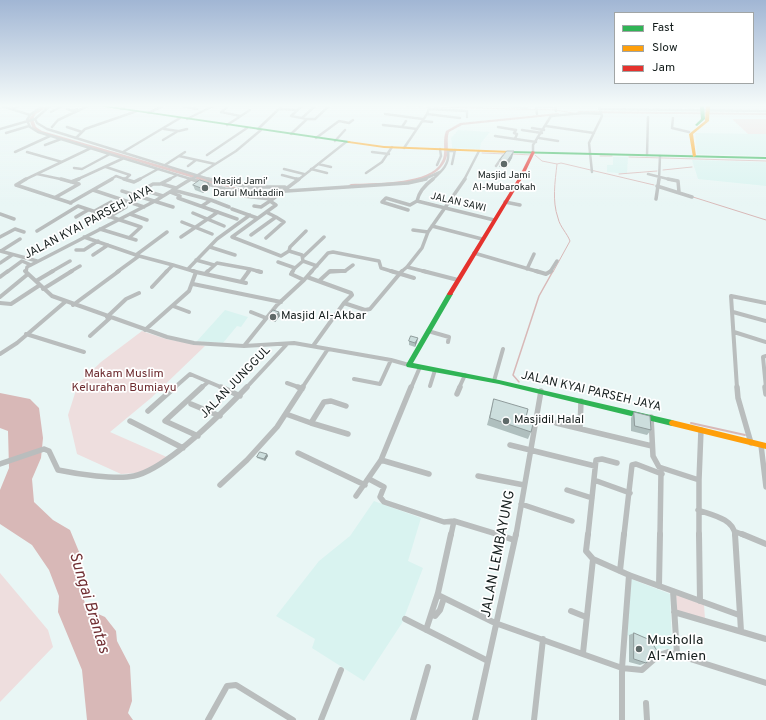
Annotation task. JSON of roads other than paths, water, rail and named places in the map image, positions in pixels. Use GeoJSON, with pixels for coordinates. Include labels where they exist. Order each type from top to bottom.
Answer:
{"type":"FeatureCollection","features":[{"type":"Feature","properties":{"kind":"main road"},"geometry":{"type":"LineString","coordinates":[[331,140],[384,147],[441,149],[452,151],[510,153],[533,152],[660,157],[692,156],[766,158]]}},
{"type":"Feature","properties":{"kind":"main road"},"geometry":{"type":"LineString","coordinates":[[690,140],[692,156]]}},
{"type":"Feature","properties":{"kind":"main road"},"geometry":{"type":"LineString","coordinates":[[691,140],[692,156]]}},
{"type":"Feature","properties":{"kind":"main road"},"geometry":{"type":"LineString","coordinates":[[409,365],[482,239],[521,177],[533,152]]}},
{"type":"Feature","properties":{"kind":"main road","name":"JALAN KYAI PARSEH JAYA"},"geometry":{"type":"LineString","coordinates":[[409,365],[541,391],[764,446]]}},
{"type":"Feature","properties":{"kind":"street"},"geometry":{"type":"LineString","coordinates":[[15,152],[42,140]]}},
{"type":"Feature","properties":{"kind":"street"},"geometry":{"type":"LineString","coordinates":[[45,145],[59,140]]}},
{"type":"Feature","properties":{"kind":"street"},"geometry":{"type":"LineString","coordinates":[[63,140],[225,189],[247,192],[281,192],[408,183],[428,178],[440,172]]}},
{"type":"Feature","properties":{"kind":"street"},"geometry":{"type":"LineString","coordinates":[[82,140],[196,176],[250,187],[285,187]]}},
{"type":"Feature","properties":{"kind":"street"},"geometry":{"type":"LineString","coordinates":[[123,152],[145,140]]}},
{"type":"Feature","properties":{"kind":"street"},"geometry":{"type":"LineString","coordinates":[[207,155],[230,140]]}},
{"type":"Feature","properties":{"kind":"street","name":"JALAN KYAI PARSEH JAYA"},"geometry":{"type":"LineString","coordinates":[[250,140],[244,145],[164,197],[37,261],[25,270],[52,296],[65,302],[145,330],[194,343],[244,346],[294,343],[391,360],[409,365]]}},
{"type":"Feature","properties":{"kind":"street"},"geometry":{"type":"LineString","coordinates":[[404,148],[410,140]]}},
{"type":"Feature","properties":{"kind":"street"},"geometry":{"type":"LineString","coordinates":[[519,140],[536,142],[533,147],[533,152]]}},
{"type":"Feature","properties":{"kind":"street"},"geometry":{"type":"LineString","coordinates":[[549,140],[558,141]]}},
{"type":"Feature","properties":{"kind":"street"},"geometry":{"type":"LineString","coordinates":[[593,140],[590,155],[593,170]]}},
{"type":"Feature","properties":{"kind":"street"},"geometry":{"type":"LineString","coordinates":[[647,140],[647,156]]}},
{"type":"Feature","properties":{"kind":"street"},"geometry":{"type":"LineString","coordinates":[[254,206],[261,207],[281,192],[285,187],[346,142]]}},
{"type":"Feature","properties":{"kind":"street"},"geometry":{"type":"LineString","coordinates":[[98,144],[16,185],[56,197],[93,212],[141,227],[129,238]]}},
{"type":"Feature","properties":{"kind":"street"},"geometry":{"type":"LineString","coordinates":[[380,153],[384,147]]}},
{"type":"Feature","properties":{"kind":"street"},"geometry":{"type":"LineString","coordinates":[[366,173],[389,154],[392,147]]}},
{"type":"Feature","properties":{"kind":"street"},"geometry":{"type":"LineString","coordinates":[[437,165],[441,156],[441,149]]}},
{"type":"Feature","properties":{"kind":"street"},"geometry":{"type":"LineString","coordinates":[[74,168],[80,169],[117,150]]}},
{"type":"Feature","properties":{"kind":"street"},"geometry":{"type":"LineString","coordinates":[[452,151],[452,164]]}},
{"type":"Feature","properties":{"kind":"street"},"geometry":{"type":"LineString","coordinates":[[418,201],[417,198],[426,184],[449,162],[452,151]]}},
{"type":"Feature","properties":{"kind":"street"},"geometry":{"type":"LineString","coordinates":[[27,152],[36,156],[62,162]]}},
{"type":"Feature","properties":{"kind":"street"},"geometry":{"type":"LineString","coordinates":[[165,165],[185,152]]}},
{"type":"Feature","properties":{"kind":"street"},"geometry":{"type":"LineString","coordinates":[[372,152],[389,154]]}},
{"type":"Feature","properties":{"kind":"street"},"geometry":{"type":"LineString","coordinates":[[344,303],[365,310],[370,309],[398,274],[407,267],[422,248],[428,232],[470,171],[479,152]]}},
{"type":"Feature","properties":{"kind":"street"},"geometry":{"type":"LineString","coordinates":[[496,166],[504,156],[510,153]]}},
{"type":"Feature","properties":{"kind":"street"},"geometry":{"type":"LineString","coordinates":[[179,156],[215,164]]}},
{"type":"Feature","properties":{"kind":"street"},"geometry":{"type":"LineString","coordinates":[[656,199],[660,157]]}},
{"type":"Feature","properties":{"kind":"street"},"geometry":{"type":"LineString","coordinates":[[71,182],[124,158]]}},
{"type":"Feature","properties":{"kind":"street"},"geometry":{"type":"LineString","coordinates":[[188,166],[196,160]]}},
{"type":"Feature","properties":{"kind":"street"},"geometry":{"type":"LineString","coordinates":[[318,164],[331,167]]}},
{"type":"Feature","properties":{"kind":"street"},"geometry":{"type":"LineString","coordinates":[[106,167],[130,175],[125,179]]}},
{"type":"Feature","properties":{"kind":"street"},"geometry":{"type":"LineString","coordinates":[[284,168],[304,174]]}},
{"type":"Feature","properties":{"kind":"street"},"geometry":{"type":"LineString","coordinates":[[80,169],[78,172],[82,173],[82,177]]}},
{"type":"Feature","properties":{"kind":"street"},"geometry":{"type":"LineString","coordinates":[[70,202],[116,176],[134,181],[158,169]]}},
{"type":"Feature","properties":{"kind":"street"},"geometry":{"type":"LineString","coordinates":[[311,169],[327,172]]}},
{"type":"Feature","properties":{"kind":"street"},"geometry":{"type":"LineString","coordinates":[[37,174],[79,184],[56,197]]}},
{"type":"Feature","properties":{"kind":"street"},"geometry":{"type":"LineString","coordinates":[[648,174],[678,181],[679,192]]}},
{"type":"Feature","properties":{"kind":"street"},"geometry":{"type":"LineString","coordinates":[[134,195],[153,184],[162,184],[177,175]]}},
{"type":"Feature","properties":{"kind":"street"},"geometry":{"type":"LineString","coordinates":[[282,175],[297,179]]}},
{"type":"Feature","properties":{"kind":"street"},"geometry":{"type":"LineString","coordinates":[[162,184],[173,191],[182,194]]}},
{"type":"Feature","properties":{"kind":"street"},"geometry":{"type":"LineString","coordinates":[[173,191],[182,186]]}},
{"type":"Feature","properties":{"kind":"street"},"geometry":{"type":"LineString","coordinates":[[657,186],[692,196]]}},
{"type":"Feature","properties":{"kind":"street"},"geometry":{"type":"LineString","coordinates":[[93,190],[144,207]]}},
{"type":"Feature","properties":{"kind":"street"},"geometry":{"type":"LineString","coordinates":[[143,190],[164,197]]}},
{"type":"Feature","properties":{"kind":"street"},"geometry":{"type":"LineString","coordinates":[[122,191],[173,207]]}},
{"type":"Feature","properties":{"kind":"street"},"geometry":{"type":"LineString","coordinates":[[237,219],[178,198],[187,192],[257,218]]}},
{"type":"Feature","properties":{"kind":"street"},"geometry":{"type":"LineString","coordinates":[[243,196],[270,200],[276,204],[233,239],[280,256],[289,251],[290,247],[306,231]]}},
{"type":"Feature","properties":{"kind":"street","name":"JALAN SAWI"},"geometry":{"type":"LineString","coordinates":[[408,210],[382,202],[386,198],[410,205],[418,201],[494,220]]}},
{"type":"Feature","properties":{"kind":"street"},"geometry":{"type":"LineString","coordinates":[[202,206],[211,200]]}},
{"type":"Feature","properties":{"kind":"street"},"geometry":{"type":"LineString","coordinates":[[93,212],[111,202]]}},
{"type":"Feature","properties":{"kind":"street"},"geometry":{"type":"LineString","coordinates":[[506,202],[520,205]]}},
{"type":"Feature","properties":{"kind":"street"},"geometry":{"type":"LineString","coordinates":[[37,231],[78,206]]}},
{"type":"Feature","properties":{"kind":"street"},"geometry":{"type":"LineString","coordinates":[[109,217],[126,207]]}},
{"type":"Feature","properties":{"kind":"street"},"geometry":{"type":"LineString","coordinates":[[76,217],[88,210]]}},
{"type":"Feature","properties":{"kind":"street"},"geometry":{"type":"LineString","coordinates":[[181,237],[218,212]]}},
{"type":"Feature","properties":{"kind":"street"},"geometry":{"type":"LineString","coordinates":[[266,212],[284,222],[266,238]]}},
{"type":"Feature","properties":{"kind":"street"},"geometry":{"type":"LineString","coordinates":[[0,214],[14,220]]}},
{"type":"Feature","properties":{"kind":"street"},"geometry":{"type":"LineString","coordinates":[[130,214],[147,220]]}},
{"type":"Feature","properties":{"kind":"street"},"geometry":{"type":"LineString","coordinates":[[193,214],[224,226]]}},
{"type":"Feature","properties":{"kind":"street"},"geometry":{"type":"LineString","coordinates":[[188,269],[210,247],[250,215]]}},
{"type":"Feature","properties":{"kind":"street"},"geometry":{"type":"LineString","coordinates":[[252,235],[276,218]]}},
{"type":"Feature","properties":{"kind":"street"},"geometry":{"type":"LineString","coordinates":[[182,222],[212,234]]}},
{"type":"Feature","properties":{"kind":"street"},"geometry":{"type":"LineString","coordinates":[[432,226],[482,239]]}},
{"type":"Feature","properties":{"kind":"street"},"geometry":{"type":"LineString","coordinates":[[0,237],[15,228],[24,232]]}},
{"type":"Feature","properties":{"kind":"street"},"geometry":{"type":"LineString","coordinates":[[100,229],[136,240]]}},
{"type":"Feature","properties":{"kind":"street"},"geometry":{"type":"LineString","coordinates":[[0,230],[7,233]]}},
{"type":"Feature","properties":{"kind":"street"},"geometry":{"type":"LineString","coordinates":[[413,230],[428,232]]}},
{"type":"Feature","properties":{"kind":"street"},"geometry":{"type":"LineString","coordinates":[[73,305],[167,232]]}},
{"type":"Feature","properties":{"kind":"street"},"geometry":{"type":"LineString","coordinates":[[84,237],[137,255],[196,272],[246,283]]}},
{"type":"Feature","properties":{"kind":"street"},"geometry":{"type":"LineString","coordinates":[[313,346],[332,317],[352,295],[351,293],[319,281],[291,274],[303,261],[304,256],[324,237]]}},
{"type":"Feature","properties":{"kind":"street"},"geometry":{"type":"LineString","coordinates":[[1,251],[20,239]]}},
{"type":"Feature","properties":{"kind":"street"},"geometry":{"type":"LineString","coordinates":[[76,250],[84,250],[98,241]]}},
{"type":"Feature","properties":{"kind":"street"},"geometry":{"type":"LineString","coordinates":[[93,255],[108,245]]}},
{"type":"Feature","properties":{"kind":"street"},"geometry":{"type":"LineString","coordinates":[[210,247],[235,255]]}},
{"type":"Feature","properties":{"kind":"street"},"geometry":{"type":"LineString","coordinates":[[1,251],[37,261]]}},
{"type":"Feature","properties":{"kind":"street"},"geometry":{"type":"LineString","coordinates":[[289,251],[304,256]]}},
{"type":"Feature","properties":{"kind":"street"},"geometry":{"type":"LineString","coordinates":[[244,346],[266,318],[306,278],[328,253],[333,252],[379,261],[381,263],[379,267],[414,278]]}},
{"type":"Feature","properties":{"kind":"street"},"geometry":{"type":"LineString","coordinates":[[474,253],[548,274],[557,261]]}},
{"type":"Feature","properties":{"kind":"street"},"geometry":{"type":"LineString","coordinates":[[527,268],[534,254]]}},
{"type":"Feature","properties":{"kind":"street"},"geometry":{"type":"LineString","coordinates":[[0,263],[12,255]]}},
{"type":"Feature","properties":{"kind":"street"},"geometry":{"type":"LineString","coordinates":[[0,277],[27,258]]}},
{"type":"Feature","properties":{"kind":"street"},"geometry":{"type":"LineString","coordinates":[[196,260],[214,265]]}},
{"type":"Feature","properties":{"kind":"street"},"geometry":{"type":"LineString","coordinates":[[22,261],[31,265]]}},
{"type":"Feature","properties":{"kind":"street"},"geometry":{"type":"LineString","coordinates":[[36,281],[70,261]]}},
{"type":"Feature","properties":{"kind":"street"},"geometry":{"type":"LineString","coordinates":[[303,261],[317,266]]}},
{"type":"Feature","properties":{"kind":"street"},"geometry":{"type":"LineString","coordinates":[[278,262],[296,268]]}},
{"type":"Feature","properties":{"kind":"street"},"geometry":{"type":"LineString","coordinates":[[205,274],[217,263],[261,272]]}},
{"type":"Feature","properties":{"kind":"street"},"geometry":{"type":"LineString","coordinates":[[152,287],[173,265]]}},
{"type":"Feature","properties":{"kind":"street"},"geometry":{"type":"LineString","coordinates":[[319,281],[330,271],[345,271],[353,265]]}},
{"type":"Feature","properties":{"kind":"street"},"geometry":{"type":"LineString","coordinates":[[0,303],[10,305],[80,266]]}},
{"type":"Feature","properties":{"kind":"street"},"geometry":{"type":"LineString","coordinates":[[407,267],[458,280]]}},
{"type":"Feature","properties":{"kind":"street"},"geometry":{"type":"LineString","coordinates":[[241,282],[250,269]]}},
{"type":"Feature","properties":{"kind":"street"},"geometry":{"type":"LineString","coordinates":[[145,330],[189,291],[193,284],[196,272]]}},
{"type":"Feature","properties":{"kind":"street"},"geometry":{"type":"LineString","coordinates":[[0,297],[28,274]]}},
{"type":"Feature","properties":{"kind":"street"},"geometry":{"type":"LineString","coordinates":[[193,284],[281,302]]}},
{"type":"Feature","properties":{"kind":"street"},"geometry":{"type":"LineString","coordinates":[[90,336],[129,297],[135,293],[139,293]]}},
{"type":"Feature","properties":{"kind":"street"},"geometry":{"type":"LineString","coordinates":[[751,443],[738,398],[731,295],[766,303]]}},
{"type":"Feature","properties":{"kind":"street"},"geometry":{"type":"LineString","coordinates":[[0,353],[65,302]]}},
{"type":"Feature","properties":{"kind":"street"},"geometry":{"type":"LineString","coordinates":[[173,306],[189,312]]}},
{"type":"Feature","properties":{"kind":"street"},"geometry":{"type":"LineString","coordinates":[[251,312],[266,318]]}},
{"type":"Feature","properties":{"kind":"street"},"geometry":{"type":"LineString","coordinates":[[733,312],[766,321]]}},
{"type":"Feature","properties":{"kind":"street"},"geometry":{"type":"LineString","coordinates":[[428,331],[449,337],[448,342]]}},
{"type":"Feature","properties":{"kind":"street"},"geometry":{"type":"LineString","coordinates":[[734,332],[766,342]]}},
{"type":"Feature","properties":{"kind":"street"},"geometry":{"type":"LineString","coordinates":[[26,334],[84,352]]}},
{"type":"Feature","properties":{"kind":"street","name":"JALAN JUNGGUL"},"geometry":{"type":"LineString","coordinates":[[0,464],[44,449],[49,452],[58,470],[79,474],[134,476],[151,470],[164,463],[220,416],[287,344]]}},
{"type":"Feature","properties":{"kind":"street"},"geometry":{"type":"LineString","coordinates":[[220,485],[247,460],[286,414],[328,349]]}},
{"type":"Feature","properties":{"kind":"street"},"geometry":{"type":"LineString","coordinates":[[494,381],[503,349]]}},
{"type":"Feature","properties":{"kind":"street"},"geometry":{"type":"LineString","coordinates":[[766,356],[763,357],[766,394]]}},
{"type":"Feature","properties":{"kind":"street"},"geometry":{"type":"LineString","coordinates":[[354,379],[380,384],[391,360]]}},
{"type":"Feature","properties":{"kind":"street"},"geometry":{"type":"LineString","coordinates":[[356,496],[381,460],[420,367]]}},
{"type":"Feature","properties":{"kind":"street"},"geometry":{"type":"LineString","coordinates":[[430,386],[435,370]]}},
{"type":"Feature","properties":{"kind":"street"},"geometry":{"type":"LineString","coordinates":[[148,410],[190,374],[207,383],[240,396]]}},
{"type":"Feature","properties":{"kind":"street"},"geometry":{"type":"LineString","coordinates":[[457,394],[465,375]]}},
{"type":"Feature","properties":{"kind":"street","name":"JALAN JUNGGUL"},"geometry":{"type":"LineString","coordinates":[[198,436],[165,421],[207,383]]}},
{"type":"Feature","properties":{"kind":"street"},"geometry":{"type":"LineString","coordinates":[[287,383],[302,389]]}},
{"type":"Feature","properties":{"kind":"street","name":"JALAN LEMBAYUNG"},"geometry":{"type":"LineString","coordinates":[[475,720],[495,623],[514,546],[541,391]]}},
{"type":"Feature","properties":{"kind":"street"},"geometry":{"type":"LineString","coordinates":[[311,423],[324,402],[331,401],[346,406]]}},
{"type":"Feature","properties":{"kind":"street"},"geometry":{"type":"LineString","coordinates":[[580,428],[581,401]]}},
{"type":"Feature","properties":{"kind":"street"},"geometry":{"type":"LineString","coordinates":[[191,404],[220,416]]}},
{"type":"Feature","properties":{"kind":"street"},"geometry":{"type":"LineString","coordinates":[[286,414],[348,434]]}},
{"type":"Feature","properties":{"kind":"street"},"geometry":{"type":"LineString","coordinates":[[651,417],[653,456],[662,474],[659,586]]}},
{"type":"Feature","properties":{"kind":"street"},"geometry":{"type":"LineString","coordinates":[[130,421],[183,448]]}},
{"type":"Feature","properties":{"kind":"street"},"geometry":{"type":"LineString","coordinates":[[556,423],[652,446]]}},
{"type":"Feature","properties":{"kind":"street"},"geometry":{"type":"LineString","coordinates":[[700,601],[698,510],[701,430]]}},
{"type":"Feature","properties":{"kind":"street"},"geometry":{"type":"LineString","coordinates":[[510,445],[595,466]]}},
{"type":"Feature","properties":{"kind":"street"},"geometry":{"type":"LineString","coordinates":[[764,446],[766,487]]}},
{"type":"Feature","properties":{"kind":"street"},"geometry":{"type":"LineString","coordinates":[[298,453],[365,485]]}},
{"type":"Feature","properties":{"kind":"street"},"geometry":{"type":"LineString","coordinates":[[617,463],[600,458],[596,460],[586,551],[593,559],[629,575],[739,616]]}},
{"type":"Feature","properties":{"kind":"street"},"geometry":{"type":"LineString","coordinates":[[381,460],[429,474]]}},
{"type":"Feature","properties":{"kind":"street"},"geometry":{"type":"LineString","coordinates":[[620,571],[630,493],[631,470],[633,464],[662,474]]}},
{"type":"Feature","properties":{"kind":"street"},"geometry":{"type":"LineString","coordinates":[[659,467],[699,480]]}},
{"type":"Feature","properties":{"kind":"street"},"geometry":{"type":"LineString","coordinates":[[478,476],[524,485]]}},
{"type":"Feature","properties":{"kind":"street"},"geometry":{"type":"LineString","coordinates":[[369,479],[384,487],[380,497],[384,502],[444,522],[454,521],[511,539]]}},
{"type":"Feature","properties":{"kind":"street"},"geometry":{"type":"LineString","coordinates":[[594,480],[630,493]]}},
{"type":"Feature","properties":{"kind":"street"},"geometry":{"type":"LineString","coordinates":[[568,490],[592,498]]}},
{"type":"Feature","properties":{"kind":"street"},"geometry":{"type":"LineString","coordinates":[[521,504],[572,521]]}},
{"type":"Feature","properties":{"kind":"street"},"geometry":{"type":"LineString","coordinates":[[698,510],[731,523],[736,532],[739,616],[741,631]]}},
{"type":"Feature","properties":{"kind":"street"},"geometry":{"type":"LineString","coordinates":[[426,630],[432,615],[435,616],[440,610],[454,521]]}},
{"type":"Feature","properties":{"kind":"street"},"geometry":{"type":"LineString","coordinates":[[736,532],[766,544]]}},
{"type":"Feature","properties":{"kind":"street"},"geometry":{"type":"LineString","coordinates":[[583,653],[593,559]]}},
{"type":"Feature","properties":{"kind":"street"},"geometry":{"type":"LineString","coordinates":[[622,720],[622,668],[629,575]]}},
{"type":"Feature","properties":{"kind":"street"},"geometry":{"type":"LineString","coordinates":[[673,591],[677,654]]}},
{"type":"Feature","properties":{"kind":"street"},"geometry":{"type":"LineString","coordinates":[[441,596],[495,623],[622,668],[642,670],[659,655],[668,652],[766,683]]}},
{"type":"Feature","properties":{"kind":"street"},"geometry":{"type":"LineString","coordinates":[[571,611],[586,617]]}},
{"type":"Feature","properties":{"kind":"street"},"geometry":{"type":"LineString","coordinates":[[674,612],[766,639]]}},
{"type":"Feature","properties":{"kind":"street"},"geometry":{"type":"LineString","coordinates":[[405,619],[488,661]]}},
{"type":"Feature","properties":{"kind":"street"},"geometry":{"type":"LineString","coordinates":[[534,720],[543,639]]}},
{"type":"Feature","properties":{"kind":"street"},"geometry":{"type":"LineString","coordinates":[[413,720],[428,667]]}},
{"type":"Feature","properties":{"kind":"street"},"geometry":{"type":"LineString","coordinates":[[321,720],[342,670]]}},
{"type":"Feature","properties":{"kind":"street"},"geometry":{"type":"LineString","coordinates":[[208,720],[227,686],[236,684],[273,710],[293,720]]}},
{"type":"Feature","properties":{"kind":"street"},"geometry":{"type":"LineString","coordinates":[[646,703],[647,720]]}},
{"type":"Feature","properties":{"kind":"waterway"},"geometry":{"type":"LineString","coordinates":[[67,140],[240,189]]}},
{"type":"Feature","properties":{"kind":"waterway"},"geometry":{"type":"LineString","coordinates":[[351,185],[404,182],[419,179],[431,174],[440,167],[445,158],[446,140]]}},
{"type":"Feature","properties":{"kind":"waterway"},"geometry":{"type":"LineString","coordinates":[[482,153],[506,154]]}},
{"type":"Feature","properties":{"kind":"waterway"},"geometry":{"type":"LineString","coordinates":[[512,154],[532,155]]}},
{"type":"Feature","properties":{"kind":"waterway"},"geometry":{"type":"LineString","coordinates":[[535,155],[542,161],[557,164]]}},
{"type":"Feature","properties":{"kind":"waterway"},"geometry":{"type":"LineString","coordinates":[[600,156],[612,156]]}},
{"type":"Feature","properties":{"kind":"waterway"},"geometry":{"type":"LineString","coordinates":[[629,157],[766,161]]}},
{"type":"Feature","properties":{"kind":"waterway"},"geometry":{"type":"LineString","coordinates":[[557,164],[561,163],[654,185]]}},
{"type":"Feature","properties":{"kind":"waterway"},"geometry":{"type":"LineString","coordinates":[[553,272],[570,241],[559,221],[556,212],[554,191],[557,164]]}},
{"type":"Feature","properties":{"kind":"waterway"},"geometry":{"type":"LineString","coordinates":[[663,170],[692,167]]}},
{"type":"Feature","properties":{"kind":"waterway"},"geometry":{"type":"LineString","coordinates":[[619,174],[657,171]]}},
{"type":"Feature","properties":{"kind":"waterway"},"geometry":{"type":"LineString","coordinates":[[693,197],[766,220]]}},
{"type":"Feature","properties":{"kind":"waterway"},"geometry":{"type":"LineString","coordinates":[[519,382],[513,375],[539,296],[553,271]]}},
{"type":"Feature","properties":{"kind":"waterway"},"geometry":{"type":"LineString","coordinates":[[691,423],[745,435]]}},
{"type":"Feature","properties":{"kind":"place","name":"Masjid Jami Al-Mubarokah"},"geometry":{"type":"Point","coordinates":[504,164]}},
{"type":"Feature","properties":{"kind":"place","name":"Masjid Jami' Darul Muhtadiin"},"geometry":{"type":"Point","coordinates":[205,188]}},
{"type":"Feature","properties":{"kind":"place","name":"Masjid Al-Akbar"},"geometry":{"type":"Point","coordinates":[273,317]}},
{"type":"Feature","properties":{"kind":"place","name":"Masjidil Halal"},"geometry":{"type":"Point","coordinates":[506,421]}},
{"type":"Feature","properties":{"kind":"place","name":"Musholla Al-Amien"},"geometry":{"type":"Point","coordinates":[639,649]}},
{"type":"Feature","properties":{"kind":"park label","name":"Makam Muslim Kelurahan Bumiayu"},"geometry":{"type":"Point","coordinates":[124,382]}},
{"type":"Feature","properties":{"kind":"water label","name":"Sungai Brantas"},"geometry":{"type":"Point","coordinates":[88,603]}}]}
